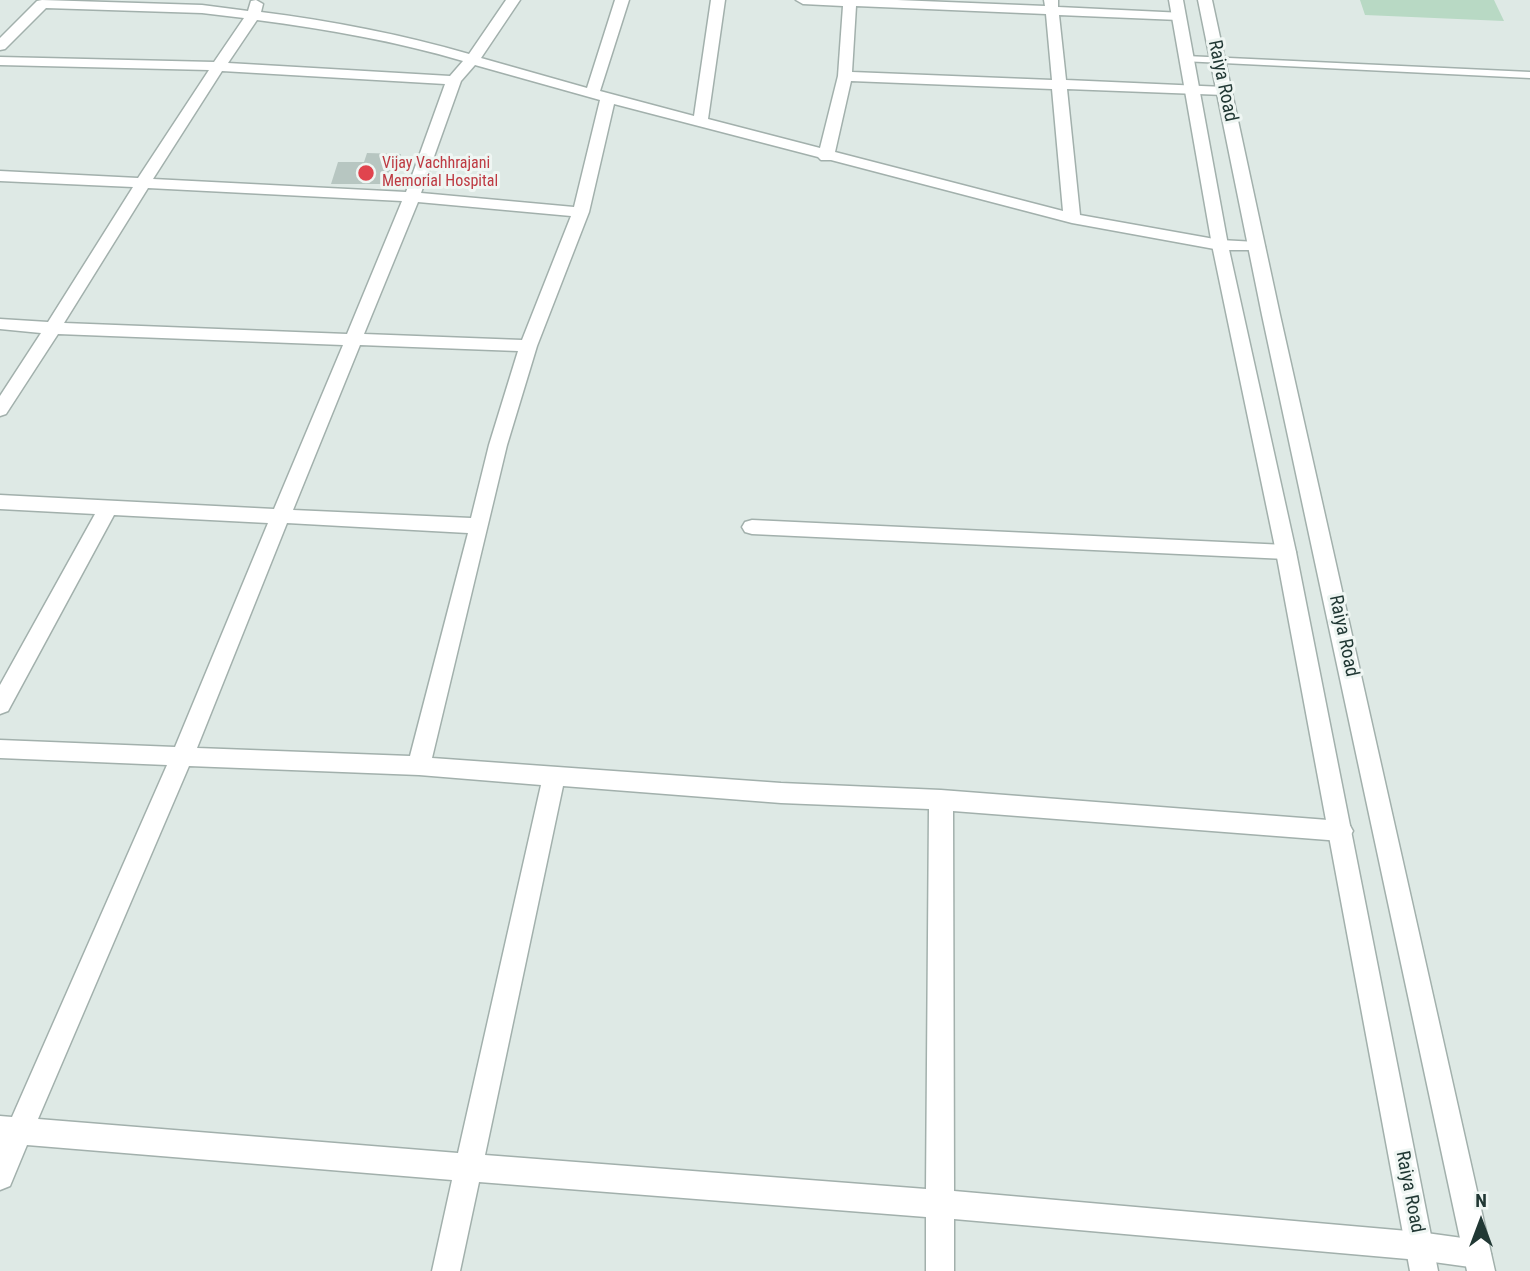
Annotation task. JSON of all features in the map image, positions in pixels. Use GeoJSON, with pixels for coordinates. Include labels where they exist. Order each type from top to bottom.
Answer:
{"type":"FeatureCollection","features":[{"type":"Feature","properties":{"kind":"street"},"geometry":{"type":"LineString","coordinates":[[0,1176],[10,1130],[182,756],[412,197],[454,80],[472,60],[513,0]]}},
{"type":"Feature","properties":{"kind":"street"},"geometry":{"type":"LineString","coordinates":[[592,94],[622,0]]}},
{"type":"Feature","properties":{"kind":"street"},"geometry":{"type":"LineString","coordinates":[[700,123],[718,0]]}},
{"type":"Feature","properties":{"kind":"street"},"geometry":{"type":"LineString","coordinates":[[803,0],[1177,8]]}},
{"type":"Feature","properties":{"kind":"street","name":"Raiya Road"},"geometry":{"type":"LineString","coordinates":[[1205,0],[1479,1263]]}},
{"type":"Feature","properties":{"kind":"street"},"geometry":{"type":"LineString","coordinates":[[827,157],[845,76],[850,1]]}},
{"type":"Feature","properties":{"kind":"street"},"geometry":{"type":"LineString","coordinates":[[0,46],[42,4],[98,2],[256,7],[408,41],[608,99],[1072,218],[1220,245],[1257,247]]}},
{"type":"Feature","properties":{"kind":"street"},"geometry":{"type":"LineString","coordinates":[[1051,6],[1072,218]]}},
{"type":"Feature","properties":{"kind":"street"},"geometry":{"type":"LineString","coordinates":[[0,410],[256,7]]}},
{"type":"Feature","properties":{"kind":"street","name":"Raiya Road"},"geometry":{"type":"LineString","coordinates":[[1177,8],[1220,245],[1286,552],[1422,1258]]}},
{"type":"Feature","properties":{"kind":"street"},"geometry":{"type":"LineString","coordinates":[[0,61],[170,64],[454,80]]}},
{"type":"Feature","properties":{"kind":"street"},"geometry":{"type":"LineString","coordinates":[[845,76],[1224,91]]}},
{"type":"Feature","properties":{"kind":"street"},"geometry":{"type":"LineString","coordinates":[[419,766],[499,445],[528,346],[581,212],[608,99]]}},
{"type":"Feature","properties":{"kind":"street"},"geometry":{"type":"LineString","coordinates":[[0,176],[412,197],[581,212]]}},
{"type":"Feature","properties":{"kind":"street"},"geometry":{"type":"LineString","coordinates":[[0,324],[528,346]]}},
{"type":"Feature","properties":{"kind":"street"},"geometry":{"type":"LineString","coordinates":[[0,502],[480,526]]}},
{"type":"Feature","properties":{"kind":"street"},"geometry":{"type":"LineString","coordinates":[[0,705],[109,506]]}},
{"type":"Feature","properties":{"kind":"street"},"geometry":{"type":"LineString","coordinates":[[752,527],[1286,552]]}},
{"type":"Feature","properties":{"kind":"street"},"geometry":{"type":"LineString","coordinates":[[0,749],[419,766],[554,777],[941,800],[1340,831]]}},
{"type":"Feature","properties":{"kind":"street"},"geometry":{"type":"LineString","coordinates":[[446,1271],[554,777]]}},
{"type":"Feature","properties":{"kind":"street"},"geometry":{"type":"LineString","coordinates":[[940,1271],[941,800]]}},
{"type":"Feature","properties":{"kind":"street"},"geometry":{"type":"LineString","coordinates":[[10,1130],[940,1204],[1479,1263]]}},
{"type":"Feature","properties":{"kind":"lane"},"geometry":{"type":"LineString","coordinates":[[1186,59],[1530,75]]}},
{"type":"Feature","properties":{"kind":"green space"},"geometry":{"type":"Polygon","coordinates":[[[1360,0],[1494,0],[1504,21],[1365,15],[1360,0]]]}},
{"type":"Feature","properties":{"kind":"building"},"geometry":{"type":"Polygon","coordinates":[[[367,153],[401,154],[391,184],[331,184],[338,162],[364,162],[367,153]]]}},
{"type":"Feature","properties":{"kind":"place","name":"Vijay Vachhrajani Memorial Hospital"},"geometry":{"type":"Point","coordinates":[366,173]}}]}
